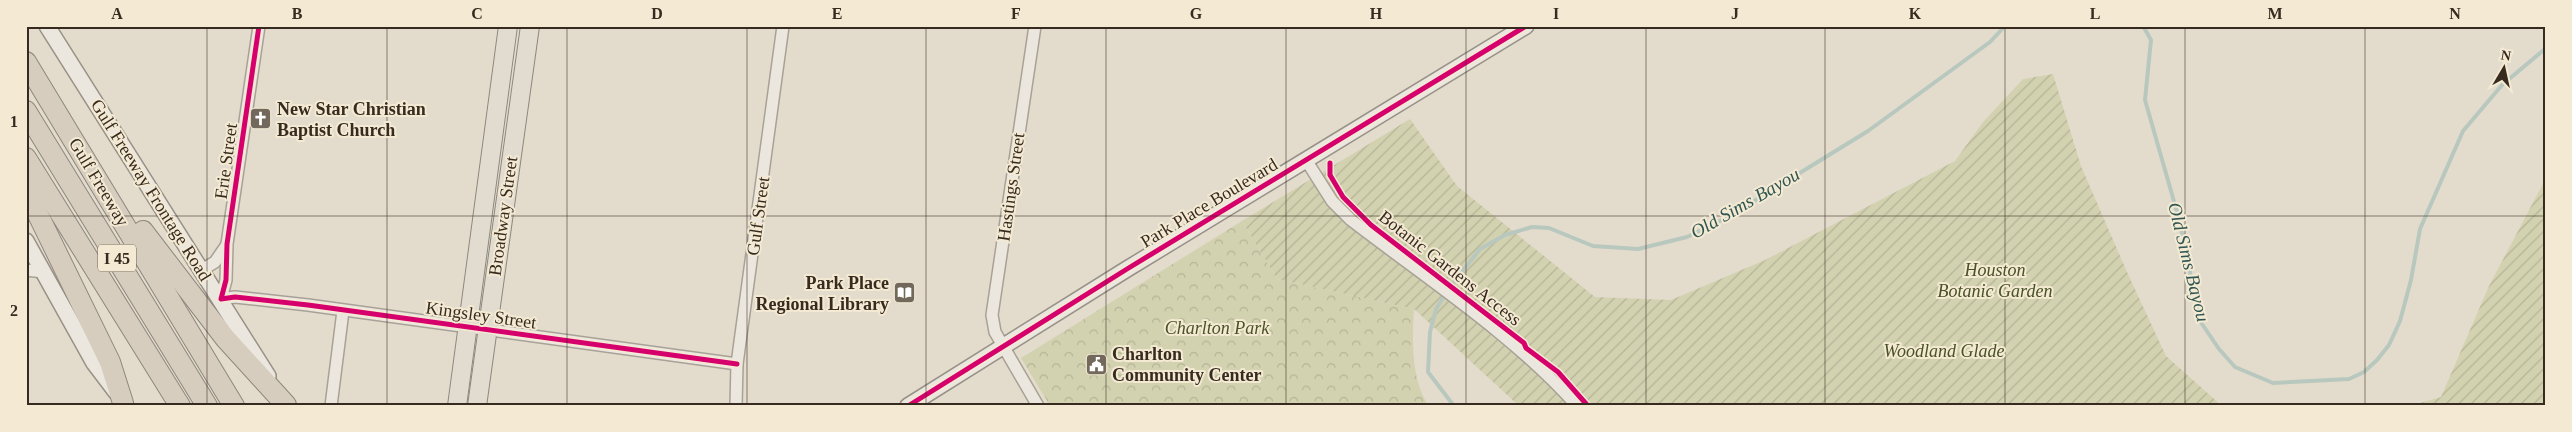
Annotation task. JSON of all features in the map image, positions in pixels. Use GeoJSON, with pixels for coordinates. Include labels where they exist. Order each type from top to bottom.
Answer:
{"type":"FeatureCollection","features":[{"type":"Feature","properties":{"kind":"highway","name":"Gulf Freeway"},"geometry":{"type":"LineString","coordinates":[[26,62],[234,406]]}},
{"type":"Feature","properties":{"kind":"highway","name":"Gulf Freeway"},"geometry":{"type":"LineString","coordinates":[[26,111],[207,406]]}},
{"type":"Feature","properties":{"kind":"highway","name":"I 45"},"geometry":{"type":"LineString","coordinates":[[26,158],[180,406]]}},
{"type":"Feature","properties":{"kind":"highway"},"geometry":{"type":"LineString","coordinates":[[26,190],[110,362],[124,404]]}},
{"type":"Feature","properties":{"kind":"highway"},"geometry":{"type":"LineString","coordinates":[[109,198],[140,228],[220,331],[286,406]]}},
{"type":"Feature","properties":{"kind":"main road","name":"Broadway Street"},"geometry":{"type":"LineString","coordinates":[[457,406],[508,26]]}},
{"type":"Feature","properties":{"kind":"main road","name":"Broadway Street"},"geometry":{"type":"LineString","coordinates":[[477,406],[530,26]]}},
{"type":"Feature","properties":{"kind":"main road"},"geometry":{"type":"LineString","coordinates":[[486,190],[506,192]]}},
{"type":"Feature","properties":{"kind":"street","name":"Gulf Freeway Frontage Road"},"geometry":{"type":"LineString","coordinates":[[47,26],[221,299],[286,406]]}},
{"type":"Feature","properties":{"kind":"street","name":"Erie Street"},"geometry":{"type":"LineString","coordinates":[[221,299],[226,280],[227,244],[259,26]]}},
{"type":"Feature","properties":{"kind":"street","name":"Gulf Street"},"geometry":{"type":"LineString","coordinates":[[736,406],[737,364],[783,26]]}},
{"type":"Feature","properties":{"kind":"street","name":"Hastings Street"},"geometry":{"type":"LineString","coordinates":[[1035,26],[992,315],[995,332],[1038,406]]}},
{"type":"Feature","properties":{"kind":"street","name":"Park Place Boulevard"},"geometry":{"type":"LineString","coordinates":[[908,406],[1526,26]]}},
{"type":"Feature","properties":{"kind":"street"},"geometry":{"type":"LineString","coordinates":[[1306,160],[1332,200],[1368,232],[1520,349],[1578,406]]}},
{"type":"Feature","properties":{"kind":"street"},"geometry":{"type":"LineString","coordinates":[[26,241],[94,363],[124,404]]}},
{"type":"Feature","properties":{"kind":"street","name":"Erie Street"},"geometry":{"type":"LineString","coordinates":[[202,270],[215,262],[227,244]]}},
{"type":"Feature","properties":{"kind":"street"},"geometry":{"type":"LineString","coordinates":[[26,270],[43,272]]}},
{"type":"Feature","properties":{"kind":"street","name":"Kingsley Street"},"geometry":{"type":"LineString","coordinates":[[221,299],[235,297],[737,364]]}},
{"type":"Feature","properties":{"kind":"street"},"geometry":{"type":"LineString","coordinates":[[331,406],[343,311]]}},
{"type":"Feature","properties":{"kind":"green space","name":"Houston Botanic Garden"},"geometry":{"type":"Polygon","coordinates":[[[2053,74],[2081,166],[2166,356],[2222,406],[1519,406],[1414,309],[1277,279],[1242,221],[1410,119],[1457,186],[1595,297],[1671,300],[1765,260],[1955,161],[1983,122],[2023,79],[2053,74]]]}},
{"type":"Feature","properties":{"kind":"green space"},"geometry":{"type":"Polygon","coordinates":[[[2546,178],[2546,406],[2409,406],[2441,397],[2489,286],[2546,178]]]}},
{"type":"Feature","properties":{"kind":"green space","name":"Charlton Park"},"geometry":{"type":"Polygon","coordinates":[[[1242,221],[1277,279],[1414,309],[1413,346],[1416,372],[1423,396],[1429,406],[1050,406],[1021,358],[1242,221]]]}},
{"type":"Feature","properties":{"kind":"waterway","name":"Old Sims Bayou"},"geometry":{"type":"LineString","coordinates":[[1454,406],[1428,372],[1430,332],[1436,309],[1449,288],[1480,249],[1505,235],[1532,227],[1549,228],[1593,246],[1638,249],[1687,237],[1728,217],[1868,131],[1990,42],[2005,26]]}},
{"type":"Feature","properties":{"kind":"waterway","name":"Old Sims Bayou"},"geometry":{"type":"LineString","coordinates":[[2143,26],[2151,40],[2145,100],[2179,219],[2200,321],[2219,349],[2235,367],[2273,383],[2349,379],[2364,372],[2377,360],[2389,345],[2400,321],[2411,280],[2420,229],[2463,131],[2502,85],[2546,48]]}},
{"type":"Feature","properties":{"kind":"cycle path"},"geometry":{"type":"LineString","coordinates":[[259,26],[227,244],[226,280],[221,299],[235,297],[308,305],[737,364]]}},
{"type":"Feature","properties":{"kind":"cycle path"},"geometry":{"type":"LineString","coordinates":[[908,406],[1127,269],[1526,26]]}},
{"type":"Feature","properties":{"kind":"cycle path","name":"Botanic Gardens Access"},"geometry":{"type":"LineString","coordinates":[[1330,163],[1330,175],[1343,197],[1371,225],[1524,343],[1526,348],[1558,372],[1588,406]]}},
{"type":"Feature","properties":{"kind":"place","name":"New Star Christian Baptist Church"},"geometry":{"type":"Point","coordinates":[261,119]}},
{"type":"Feature","properties":{"kind":"place","name":"Park Place Regional Library"},"geometry":{"type":"Point","coordinates":[905,293]}},
{"type":"Feature","properties":{"kind":"place","name":"Charlton Community Center"},"geometry":{"type":"Point","coordinates":[1096,364]}},
{"type":"Feature","properties":{"kind":"park label","name":"Woodland Glade"},"geometry":{"type":"Point","coordinates":[1944,351]}}]}
